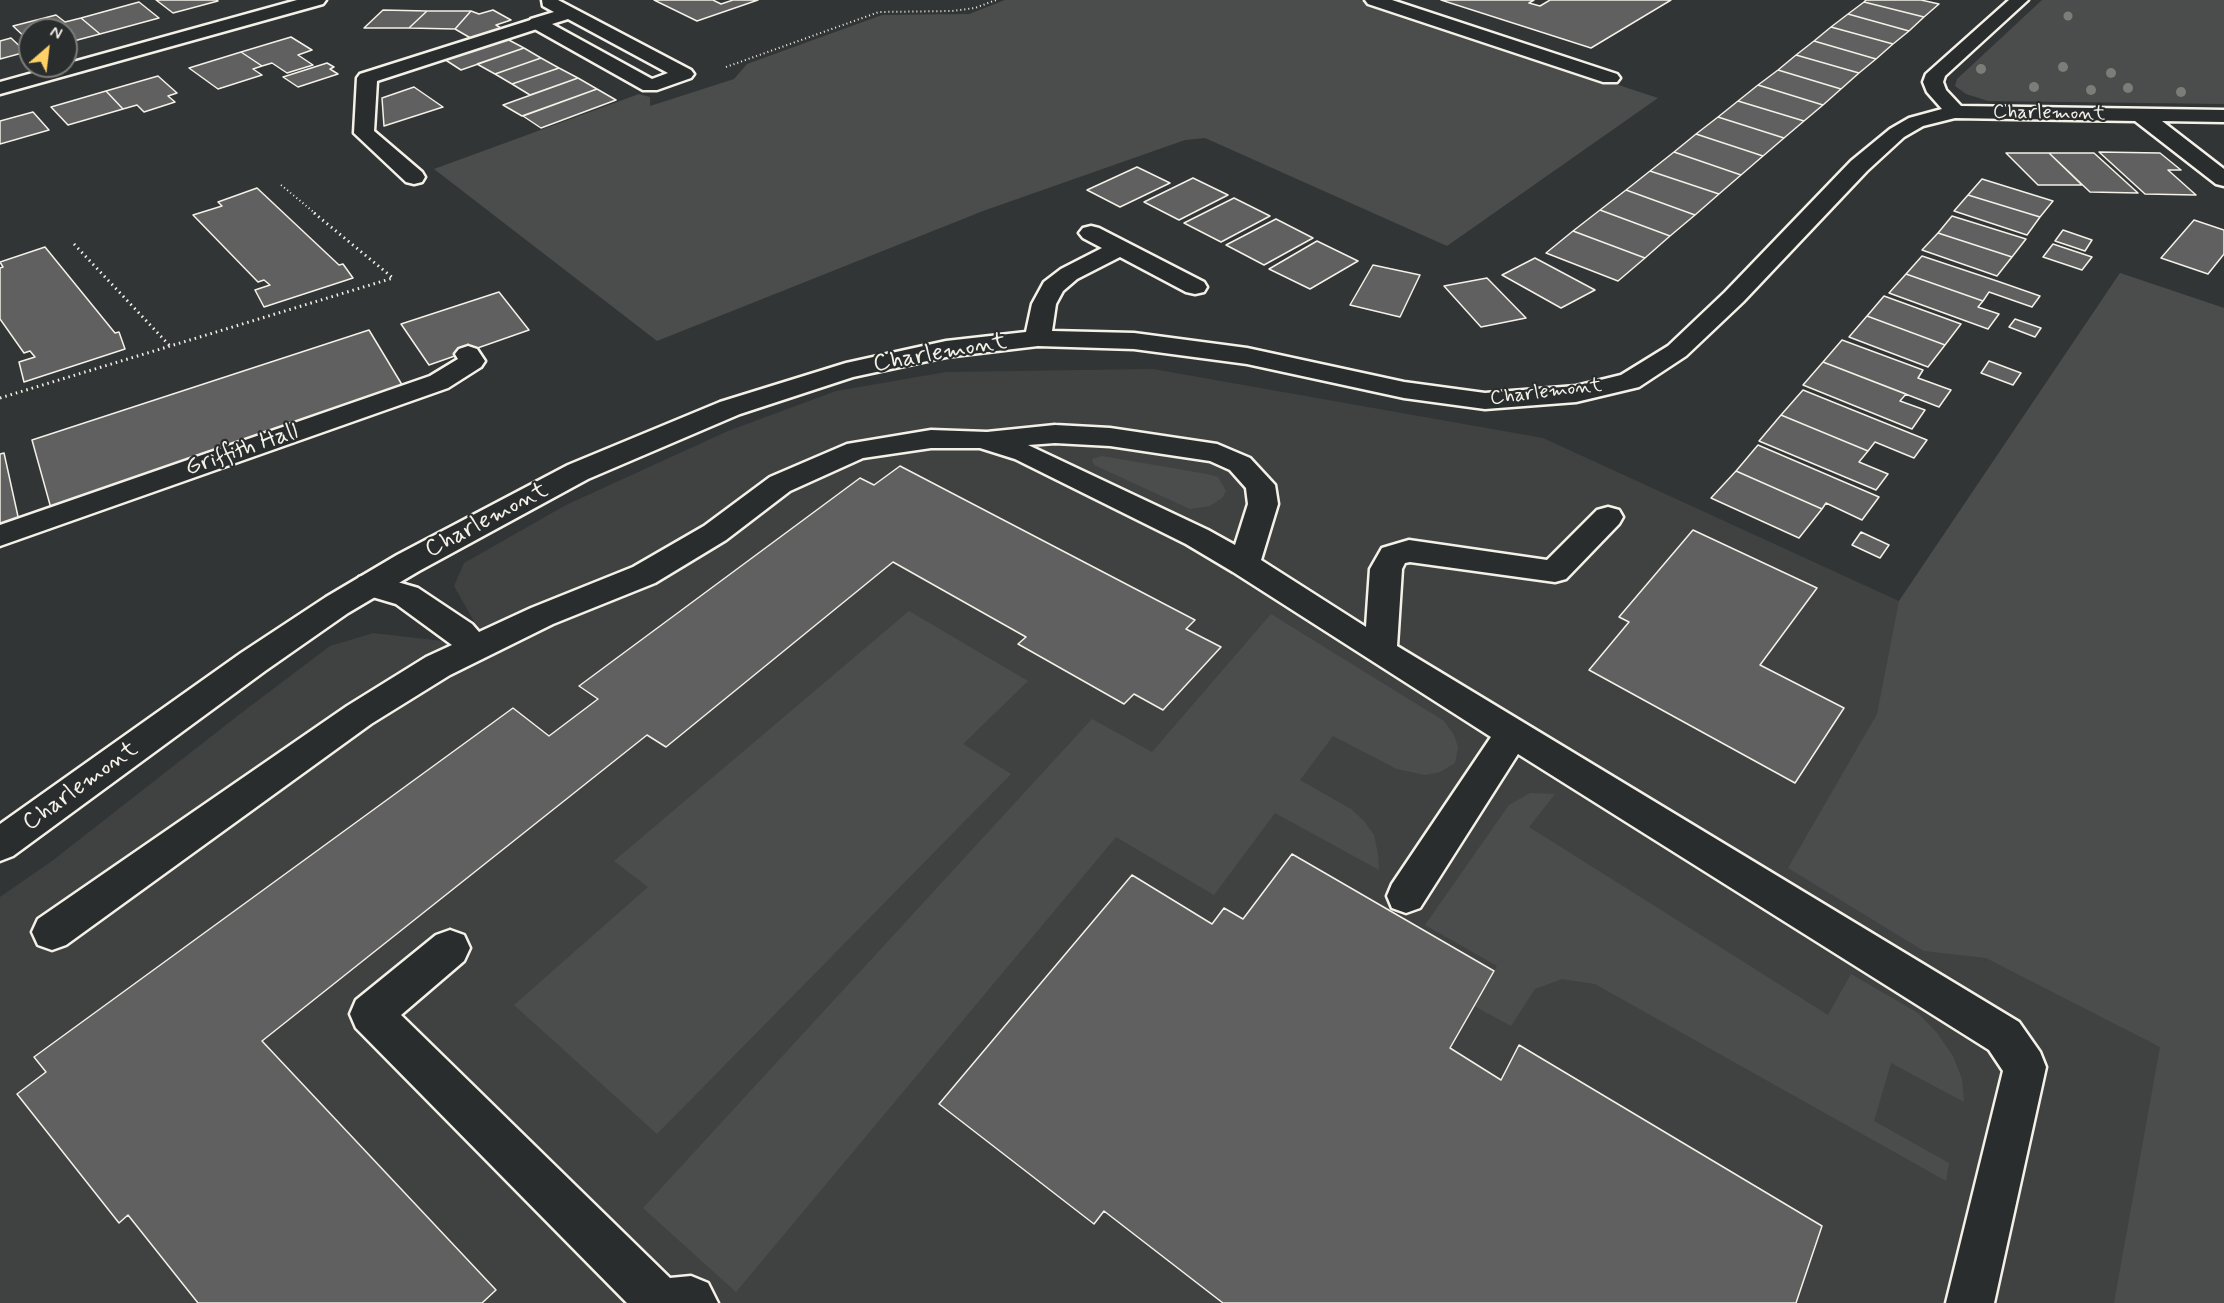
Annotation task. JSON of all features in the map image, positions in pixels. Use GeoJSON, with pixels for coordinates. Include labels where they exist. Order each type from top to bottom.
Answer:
{"type":"FeatureCollection","features":[{"type":"Feature","properties":{"kind":"street"},"geometry":{"type":"LineString","coordinates":[[0,88],[317,0]]}},
{"type":"Feature","properties":{"kind":"street"},"geometry":{"type":"LineString","coordinates":[[537,23],[651,86],[684,74],[545,0]]}},
{"type":"Feature","properties":{"kind":"street"},"geometry":{"type":"LineString","coordinates":[[1374,0],[1610,78]]}},
{"type":"Feature","properties":{"kind":"street"},"geometry":{"type":"LineString","coordinates":[[1955,112],[1937,92],[1933,82],[1936,74],[2019,0]]}},
{"type":"Feature","properties":{"kind":"street"},"geometry":{"type":"LineString","coordinates":[[414,177],[364,134],[367,78],[569,13]]}},
{"type":"Feature","properties":{"kind":"street","name":"Charlemont"},"geometry":{"type":"LineString","coordinates":[[0,845],[337,604],[408,562],[578,472],[730,408],[857,369],[946,349],[1038,338],[1134,341],[1246,356],[1404,390],[1485,401],[1575,393],[1630,381],[1677,351],[1734,297],[1859,165],[1897,133],[1916,122],[1955,112],[2224,116]]}},
{"type":"Feature","properties":{"kind":"street"},"geometry":{"type":"LineString","coordinates":[[2142,116],[2224,178]]}},
{"type":"Feature","properties":{"kind":"street"},"geometry":{"type":"LineString","coordinates":[[1091,233],[1195,287]]}},
{"type":"Feature","properties":{"kind":"street","name":"Charlemont"},"geometry":{"type":"LineString","coordinates":[[1038,338],[1044,304],[1053,287],[1069,274],[1120,248]]}},
{"type":"Feature","properties":{"kind":"street","name":"Griffith Hall"},"geometry":{"type":"LineString","coordinates":[[0,536],[439,382],[472,361],[468,354]]}},
{"type":"Feature","properties":{"kind":"street"},"geometry":{"type":"LineString","coordinates":[[52,932],[359,715],[438,666],[542,616],[644,575],[715,533],[780,484],[857,450],[931,439],[982,439],[1055,434],[1110,437],[1217,453],[1240,464],[1260,485],[1263,504],[1244,564]]}},
{"type":"Feature","properties":{"kind":"street"},"geometry":{"type":"LineString","coordinates":[[982,439],[1025,453],[1197,537],[1244,564],[1512,734],[2004,1036],[2025,1067],[1970,1303]]}},
{"type":"Feature","properties":{"kind":"street"},"geometry":{"type":"LineString","coordinates":[[1380,652],[1386,569],[1393,556],[1409,551],[1555,571],[1608,517]]}},
{"type":"Feature","properties":{"kind":"street"},"geometry":{"type":"LineString","coordinates":[[370,585],[407,596],[460,632],[474,649]]}},
{"type":"Feature","properties":{"kind":"street"},"geometry":{"type":"LineString","coordinates":[[1406,896],[1512,734]]}},
{"type":"Feature","properties":{"kind":"street"},"geometry":{"type":"LineString","coordinates":[[450,948],[371,1014],[671,1303]]}},
{"type":"Feature","properties":{"kind":"path"},"geometry":{"type":"LineString","coordinates":[[721,69],[879,12],[952,11],[975,8],[996,0]]}},
{"type":"Feature","properties":{"kind":"path"},"geometry":{"type":"LineString","coordinates":[[0,398],[393,278],[281,185]]}},
{"type":"Feature","properties":{"kind":"path"},"geometry":{"type":"LineString","coordinates":[[74,244],[170,346]]}},
{"type":"Feature","properties":{"kind":"shaded area"},"geometry":{"type":"Polygon","coordinates":[[[1005,0],[1360,0],[1658,98],[1447,246],[1205,138],[1185,140],[983,211],[657,341],[434,169],[639,94],[650,97],[650,106],[734,79],[747,64],[882,15],[969,14],[1005,0]]]}},
{"type":"Feature","properties":{"kind":"shaded area"},"geometry":{"type":"Polygon","coordinates":[[[2042,0],[2224,0],[2224,104],[1988,101],[1966,94],[1955,86],[1957,79],[2042,0]]]}},
{"type":"Feature","properties":{"kind":"shaded area"},"geometry":{"type":"Polygon","coordinates":[[[2120,273],[2224,308],[2224,1303],[0,1303],[0,897],[52,861],[330,646],[373,633],[443,641],[475,623],[454,586],[464,563],[566,505],[728,431],[836,391],[946,372],[1153,369],[1543,438],[1899,601],[2120,273]]]}},
{"type":"Feature","properties":{"kind":"shaded area"},"geometry":{"type":"Polygon","coordinates":[[[2120,273],[2224,308],[2224,1303],[2114,1303],[2160,1047],[1986,958],[1924,951],[1788,868],[1877,714],[1899,601],[2120,273]]]}},
{"type":"Feature","properties":{"kind":"shaded area"},"geometry":{"type":"Polygon","coordinates":[[[1102,456],[1218,477],[1226,491],[1222,498],[1210,506],[1190,509],[1094,465],[1092,459],[1102,456]]]}},
{"type":"Feature","properties":{"kind":"shaded area"},"geometry":{"type":"Polygon","coordinates":[[[909,611],[1028,681],[963,744],[1011,774],[657,1134],[514,1005],[648,887],[614,861],[909,611]]]}},
{"type":"Feature","properties":{"kind":"shaded area"},"geometry":{"type":"Polygon","coordinates":[[[1271,614],[1444,721],[1454,735],[1458,747],[1455,763],[1440,772],[1425,775],[1397,769],[1333,736],[1300,780],[1351,809],[1364,821],[1374,835],[1379,870],[1275,813],[1214,895],[1116,837],[736,1292],[643,1208],[1092,719],[1152,752],[1271,614]]]}},
{"type":"Feature","properties":{"kind":"shaded area"},"geometry":{"type":"Polygon","coordinates":[[[1530,793],[1555,794],[1529,827],[1828,1015],[1851,974],[1918,1013],[1937,1033],[1953,1056],[1962,1079],[1964,1102],[1891,1063],[1874,1121],[1949,1163],[1946,1181],[1595,984],[1562,979],[1535,989],[1511,1026],[1474,1006],[1497,966],[1425,925],[1509,805],[1530,793]]]}},
{"type":"Feature","properties":{"kind":"building"},"geometry":{"type":"Polygon","coordinates":[[[156,0],[216,0],[218,1],[173,13],[156,0]]]}},
{"type":"Feature","properties":{"kind":"building"},"geometry":{"type":"Polygon","coordinates":[[[654,0],[713,0],[721,4],[733,0],[758,0],[697,21],[654,0]]]}},
{"type":"Feature","properties":{"kind":"building"},"geometry":{"type":"Polygon","coordinates":[[[1441,0],[1534,0],[1529,3],[1540,6],[1550,0],[1671,0],[1591,48],[1441,0]]]}},
{"type":"Feature","properties":{"kind":"building"},"geometry":{"type":"Polygon","coordinates":[[[1866,0],[1921,0],[1939,4],[1924,17],[1864,2],[1866,0]]]}},
{"type":"Feature","properties":{"kind":"building"},"geometry":{"type":"Polygon","coordinates":[[[139,2],[159,18],[100,34],[81,18],[139,2]]]}},
{"type":"Feature","properties":{"kind":"building"},"geometry":{"type":"Polygon","coordinates":[[[1864,2],[1924,17],[1909,31],[1848,14],[1864,2]]]}},
{"type":"Feature","properties":{"kind":"building"},"geometry":{"type":"Polygon","coordinates":[[[383,10],[427,11],[409,28],[364,28],[383,10]]]}},
{"type":"Feature","properties":{"kind":"building"},"geometry":{"type":"Polygon","coordinates":[[[493,10],[511,20],[496,25],[504,30],[474,40],[455,29],[471,11],[479,14],[493,10]]]}},
{"type":"Feature","properties":{"kind":"building"},"geometry":{"type":"Polygon","coordinates":[[[427,11],[471,11],[455,29],[409,28],[427,11]]]}},
{"type":"Feature","properties":{"kind":"building"},"geometry":{"type":"Polygon","coordinates":[[[1848,14],[1909,31],[1893,44],[1831,27],[1848,14]]]}},
{"type":"Feature","properties":{"kind":"building"},"geometry":{"type":"Polygon","coordinates":[[[56,15],[60,18],[44,18],[56,15]]]}},
{"type":"Feature","properties":{"kind":"building"},"geometry":{"type":"Polygon","coordinates":[[[81,18],[100,34],[78,40],[78,19],[81,18]]]}},
{"type":"Feature","properties":{"kind":"building"},"geometry":{"type":"Polygon","coordinates":[[[1831,27],[1893,44],[1876,59],[1814,41],[1831,27]]]}},
{"type":"Feature","properties":{"kind":"building"},"geometry":{"type":"Polygon","coordinates":[[[291,37],[312,50],[298,55],[313,65],[287,73],[272,63],[262,66],[241,52],[291,37]]]}},
{"type":"Feature","properties":{"kind":"building"},"geometry":{"type":"Polygon","coordinates":[[[11,38],[18,45],[18,54],[0,59],[0,41],[11,38]]]}},
{"type":"Feature","properties":{"kind":"building"},"geometry":{"type":"Polygon","coordinates":[[[507,39],[524,48],[461,70],[444,59],[507,39]]]}},
{"type":"Feature","properties":{"kind":"building"},"geometry":{"type":"Polygon","coordinates":[[[1814,41],[1876,59],[1859,73],[1796,55],[1814,41]]]}},
{"type":"Feature","properties":{"kind":"building"},"geometry":{"type":"Polygon","coordinates":[[[524,48],[541,58],[495,74],[477,64],[524,48]]]}},
{"type":"Feature","properties":{"kind":"building"},"geometry":{"type":"Polygon","coordinates":[[[241,52],[262,66],[253,69],[262,75],[218,89],[189,68],[241,52]]]}},
{"type":"Feature","properties":{"kind":"building"},"geometry":{"type":"Polygon","coordinates":[[[1796,55],[1859,73],[1841,89],[1778,70],[1796,55]]]}},
{"type":"Feature","properties":{"kind":"building"},"geometry":{"type":"Polygon","coordinates":[[[541,58],[559,68],[512,84],[495,74],[541,58]]]}},
{"type":"Feature","properties":{"kind":"building"},"geometry":{"type":"Polygon","coordinates":[[[327,63],[334,67],[330,69],[338,74],[298,87],[283,77],[327,63]]]}},
{"type":"Feature","properties":{"kind":"building"},"geometry":{"type":"Polygon","coordinates":[[[559,68],[578,78],[530,95],[512,84],[559,68]]]}},
{"type":"Feature","properties":{"kind":"building"},"geometry":{"type":"Polygon","coordinates":[[[1778,70],[1841,89],[1823,105],[1758,85],[1778,70]]]}},
{"type":"Feature","properties":{"kind":"building"},"geometry":{"type":"Polygon","coordinates":[[[158,76],[177,93],[168,96],[175,102],[144,112],[137,105],[123,109],[106,91],[158,76]]]}},
{"type":"Feature","properties":{"kind":"building"},"geometry":{"type":"Polygon","coordinates":[[[578,78],[597,89],[522,116],[503,105],[578,78]]]}},
{"type":"Feature","properties":{"kind":"building"},"geometry":{"type":"Polygon","coordinates":[[[1758,85],[1823,105],[1804,121],[1738,101],[1758,85]]]}},
{"type":"Feature","properties":{"kind":"building"},"geometry":{"type":"Polygon","coordinates":[[[414,87],[443,107],[384,126],[382,98],[414,87]]]}},
{"type":"Feature","properties":{"kind":"building"},"geometry":{"type":"Polygon","coordinates":[[[597,89],[616,100],[541,128],[523,116],[597,89]]]}},
{"type":"Feature","properties":{"kind":"building"},"geometry":{"type":"Polygon","coordinates":[[[106,91],[123,109],[68,125],[51,107],[106,91]]]}},
{"type":"Feature","properties":{"kind":"building"},"geometry":{"type":"Polygon","coordinates":[[[1738,101],[1804,121],[1784,138],[1718,117],[1738,101]]]}},
{"type":"Feature","properties":{"kind":"building"},"geometry":{"type":"Polygon","coordinates":[[[33,112],[49,130],[0,144],[0,121],[33,112]]]}},
{"type":"Feature","properties":{"kind":"building"},"geometry":{"type":"Polygon","coordinates":[[[1718,117],[1784,138],[1763,156],[1696,134],[1718,117]]]}},
{"type":"Feature","properties":{"kind":"building"},"geometry":{"type":"Polygon","coordinates":[[[1696,134],[1763,156],[1741,175],[1674,152],[1696,134]]]}},
{"type":"Feature","properties":{"kind":"building"},"geometry":{"type":"Polygon","coordinates":[[[1674,152],[1741,175],[1719,194],[1650,171],[1674,152]]]}},
{"type":"Feature","properties":{"kind":"building"},"geometry":{"type":"Polygon","coordinates":[[[2099,152],[2160,153],[2181,170],[2168,170],[2196,195],[2145,194],[2099,152]]]}},
{"type":"Feature","properties":{"kind":"building"},"geometry":{"type":"Polygon","coordinates":[[[2006,153],[2049,153],[2082,185],[2038,185],[2006,153]]]}},
{"type":"Feature","properties":{"kind":"building"},"geometry":{"type":"Polygon","coordinates":[[[2049,153],[2094,153],[2138,193],[2090,192],[2049,153]]]}},
{"type":"Feature","properties":{"kind":"building"},"geometry":{"type":"Polygon","coordinates":[[[1137,167],[1170,183],[1120,207],[1087,190],[1137,167]]]}},
{"type":"Feature","properties":{"kind":"building"},"geometry":{"type":"Polygon","coordinates":[[[1650,171],[1719,194],[1695,215],[1626,190],[1650,171]]]}},
{"type":"Feature","properties":{"kind":"building"},"geometry":{"type":"Polygon","coordinates":[[[1193,178],[1228,195],[1179,220],[1144,202],[1193,178]]]}},
{"type":"Feature","properties":{"kind":"building"},"geometry":{"type":"Polygon","coordinates":[[[1982,179],[2053,201],[2040,217],[1968,195],[1982,179]]]}},
{"type":"Feature","properties":{"kind":"building"},"geometry":{"type":"Polygon","coordinates":[[[257,188],[339,265],[343,264],[353,278],[264,307],[255,290],[270,285],[264,280],[258,282],[193,215],[222,206],[218,202],[257,188]]]}},
{"type":"Feature","properties":{"kind":"building"},"geometry":{"type":"Polygon","coordinates":[[[1626,190],[1695,215],[1670,236],[1600,210],[1626,190]]]}},
{"type":"Feature","properties":{"kind":"building"},"geometry":{"type":"Polygon","coordinates":[[[1968,195],[2040,217],[2027,235],[1954,211],[1968,195]]]}},
{"type":"Feature","properties":{"kind":"building"},"geometry":{"type":"Polygon","coordinates":[[[1234,198],[1270,216],[1221,242],[1184,223],[1234,198]]]}},
{"type":"Feature","properties":{"kind":"building"},"geometry":{"type":"Polygon","coordinates":[[[1600,210],[1670,236],[1645,258],[1573,231],[1600,210]]]}},
{"type":"Feature","properties":{"kind":"building"},"geometry":{"type":"Polygon","coordinates":[[[1952,216],[2026,239],[2012,257],[1938,233],[1952,216]]]}},
{"type":"Feature","properties":{"kind":"building"},"geometry":{"type":"Polygon","coordinates":[[[1276,219],[1313,238],[1264,265],[1226,245],[1276,219]]]}},
{"type":"Feature","properties":{"kind":"building"},"geometry":{"type":"Polygon","coordinates":[[[2194,220],[2224,230],[2224,254],[2208,274],[2161,258],[2194,220]]]}},
{"type":"Feature","properties":{"kind":"building"},"geometry":{"type":"Polygon","coordinates":[[[2063,230],[2092,240],[2085,251],[2055,241],[2063,230]]]}},
{"type":"Feature","properties":{"kind":"building"},"geometry":{"type":"Polygon","coordinates":[[[1573,231],[1645,258],[1618,281],[1546,253],[1573,231]]]}},
{"type":"Feature","properties":{"kind":"building"},"geometry":{"type":"Polygon","coordinates":[[[1938,233],[2012,257],[1997,276],[1922,250],[1938,233]]]}},
{"type":"Feature","properties":{"kind":"building"},"geometry":{"type":"Polygon","coordinates":[[[1317,241],[1358,261],[1310,289],[1269,269],[1317,241]]]}},
{"type":"Feature","properties":{"kind":"building"},"geometry":{"type":"Polygon","coordinates":[[[2053,244],[2092,257],[2082,270],[2043,257],[2053,244]]]}},
{"type":"Feature","properties":{"kind":"building"},"geometry":{"type":"Polygon","coordinates":[[[45,247],[115,333],[119,332],[125,349],[24,382],[19,362],[35,357],[30,351],[24,353],[0,319],[0,268],[3,267],[0,262],[45,247]]]}},
{"type":"Feature","properties":{"kind":"building"},"geometry":{"type":"Polygon","coordinates":[[[1922,256],[2040,296],[2032,307],[1989,292],[1983,301],[1906,274],[1922,256]]]}},
{"type":"Feature","properties":{"kind":"building"},"geometry":{"type":"Polygon","coordinates":[[[1535,258],[1595,290],[1561,308],[1502,275],[1535,258]]]}},
{"type":"Feature","properties":{"kind":"building"},"geometry":{"type":"Polygon","coordinates":[[[1373,265],[1420,275],[1400,317],[1350,305],[1373,265]]]}},
{"type":"Feature","properties":{"kind":"building"},"geometry":{"type":"Polygon","coordinates":[[[1906,274],[1983,301],[1978,307],[1999,314],[1988,329],[1889,293],[1906,274]]]}},
{"type":"Feature","properties":{"kind":"building"},"geometry":{"type":"Polygon","coordinates":[[[1487,278],[1526,318],[1481,327],[1444,286],[1487,278]]]}},
{"type":"Feature","properties":{"kind":"building"},"geometry":{"type":"Polygon","coordinates":[[[499,292],[529,330],[429,365],[401,324],[499,292]]]}},
{"type":"Feature","properties":{"kind":"building"},"geometry":{"type":"Polygon","coordinates":[[[1884,296],[1961,324],[1945,345],[1867,316],[1884,296]]]}},
{"type":"Feature","properties":{"kind":"building"},"geometry":{"type":"Polygon","coordinates":[[[1867,316],[1945,345],[1928,367],[1849,337],[1867,316]]]}},
{"type":"Feature","properties":{"kind":"building"},"geometry":{"type":"Polygon","coordinates":[[[2015,319],[2041,328],[2035,337],[2009,327],[2015,319]]]}},
{"type":"Feature","properties":{"kind":"building"},"geometry":{"type":"Polygon","coordinates":[[[369,330],[404,388],[52,512],[32,440],[369,330]]]}},
{"type":"Feature","properties":{"kind":"building"},"geometry":{"type":"Polygon","coordinates":[[[1842,340],[1923,370],[1918,378],[1951,390],[1939,407],[1823,362],[1842,340]]]}},
{"type":"Feature","properties":{"kind":"building"},"geometry":{"type":"Polygon","coordinates":[[[1989,361],[2021,373],[2013,385],[1981,373],[1989,361]]]}},
{"type":"Feature","properties":{"kind":"building"},"geometry":{"type":"Polygon","coordinates":[[[1823,362],[1906,394],[1900,401],[1925,410],[1912,429],[1803,385],[1823,362]]]}},
{"type":"Feature","properties":{"kind":"building"},"geometry":{"type":"Polygon","coordinates":[[[1803,390],[1927,440],[1914,458],[1875,442],[1868,451],[1781,415],[1803,390]]]}},
{"type":"Feature","properties":{"kind":"building"},"geometry":{"type":"Polygon","coordinates":[[[1781,415],[1868,451],[1859,462],[1888,474],[1876,490],[1759,441],[1781,415]]]}},
{"type":"Feature","properties":{"kind":"building"},"geometry":{"type":"Polygon","coordinates":[[[1758,445],[1879,497],[1862,520],[1826,503],[1822,509],[1736,471],[1758,445]]]}},
{"type":"Feature","properties":{"kind":"building"},"geometry":{"type":"Polygon","coordinates":[[[4,453],[19,521],[0,527],[0,454],[4,453]]]}},
{"type":"Feature","properties":{"kind":"building"},"geometry":{"type":"Polygon","coordinates":[[[900,466],[1195,620],[1186,629],[1221,647],[1163,710],[1134,694],[1124,704],[1018,644],[1026,637],[893,562],[666,747],[647,735],[262,1041],[496,1290],[482,1303],[198,1303],[128,1215],[119,1223],[17,1094],[46,1072],[34,1057],[513,708],[549,736],[598,699],[579,686],[860,478],[874,485],[900,466]]]}},
{"type":"Feature","properties":{"kind":"building"},"geometry":{"type":"Polygon","coordinates":[[[1736,471],[1822,509],[1799,538],[1711,498],[1736,471]]]}},
{"type":"Feature","properties":{"kind":"building"},"geometry":{"type":"Polygon","coordinates":[[[1693,530],[1817,588],[1760,665],[1844,708],[1795,783],[1589,670],[1629,622],[1619,617],[1693,530]]]}},
{"type":"Feature","properties":{"kind":"building"},"geometry":{"type":"Polygon","coordinates":[[[1861,532],[1889,545],[1880,558],[1852,545],[1861,532]]]}},
{"type":"Feature","properties":{"kind":"building"},"geometry":{"type":"Polygon","coordinates":[[[1292,854],[1494,971],[1450,1048],[1501,1080],[1519,1045],[1822,1226],[1796,1303],[1223,1303],[1104,1211],[1094,1224],[939,1104],[1132,875],[1212,924],[1224,908],[1243,919],[1292,854]]]}}]}
